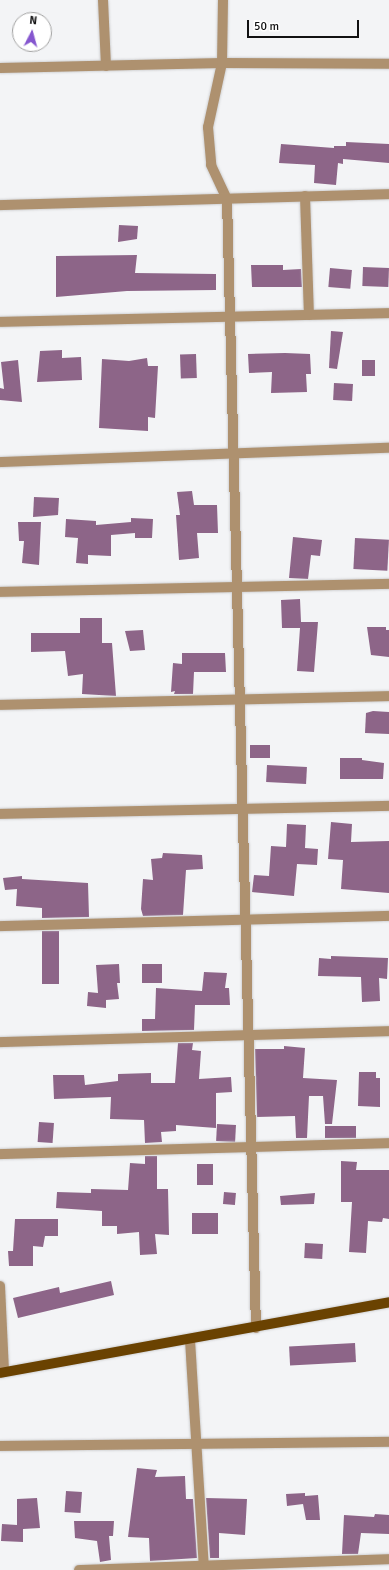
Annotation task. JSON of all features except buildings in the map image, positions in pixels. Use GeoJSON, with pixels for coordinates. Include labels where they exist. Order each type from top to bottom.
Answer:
{"type":"FeatureCollection","features":[{"type":"Feature","properties":{"kind":"main road"},"geometry":{"type":"LineString","coordinates":[[2,1372],[190,1340],[389,1302]]}},
{"type":"Feature","properties":{"kind":"street"},"geometry":{"type":"LineString","coordinates":[[103,0],[106,66]]}},
{"type":"Feature","properties":{"kind":"street"},"geometry":{"type":"LineString","coordinates":[[223,0],[222,63],[208,127],[212,165],[227,199],[231,453],[238,698],[243,808],[247,1035],[256,1328]]}},
{"type":"Feature","properties":{"kind":"street"},"geometry":{"type":"LineString","coordinates":[[0,68],[222,63],[389,64]]}},
{"type":"Feature","properties":{"kind":"street"},"geometry":{"type":"LineString","coordinates":[[0,205],[389,194]]}},
{"type":"Feature","properties":{"kind":"street"},"geometry":{"type":"LineString","coordinates":[[305,196],[309,315]]}},
{"type":"Feature","properties":{"kind":"street"},"geometry":{"type":"LineString","coordinates":[[0,322],[389,313]]}},
{"type":"Feature","properties":{"kind":"street"},"geometry":{"type":"LineString","coordinates":[[0,462],[389,448]]}},
{"type":"Feature","properties":{"kind":"street"},"geometry":{"type":"LineString","coordinates":[[0,592],[389,584]]}},
{"type":"Feature","properties":{"kind":"street"},"geometry":{"type":"LineString","coordinates":[[0,705],[238,698],[389,696]]}},
{"type":"Feature","properties":{"kind":"street"},"geometry":{"type":"LineString","coordinates":[[0,814],[389,806]]}},
{"type":"Feature","properties":{"kind":"street"},"geometry":{"type":"LineString","coordinates":[[0,926],[389,916]]}},
{"type":"Feature","properties":{"kind":"street"},"geometry":{"type":"LineString","coordinates":[[0,1042],[389,1031]]}},
{"type":"Feature","properties":{"kind":"street"},"geometry":{"type":"LineString","coordinates":[[0,1154],[389,1143]]}},
{"type":"Feature","properties":{"kind":"street"},"geometry":{"type":"LineString","coordinates":[[0,1286],[2,1372]]}},
{"type":"Feature","properties":{"kind":"street"},"geometry":{"type":"LineString","coordinates":[[190,1340],[204,1568]]}},
{"type":"Feature","properties":{"kind":"street"},"geometry":{"type":"LineString","coordinates":[[0,1446],[389,1442]]}},
{"type":"Feature","properties":{"kind":"street"},"geometry":{"type":"LineString","coordinates":[[79,1570],[204,1568],[389,1560]]}}]}
